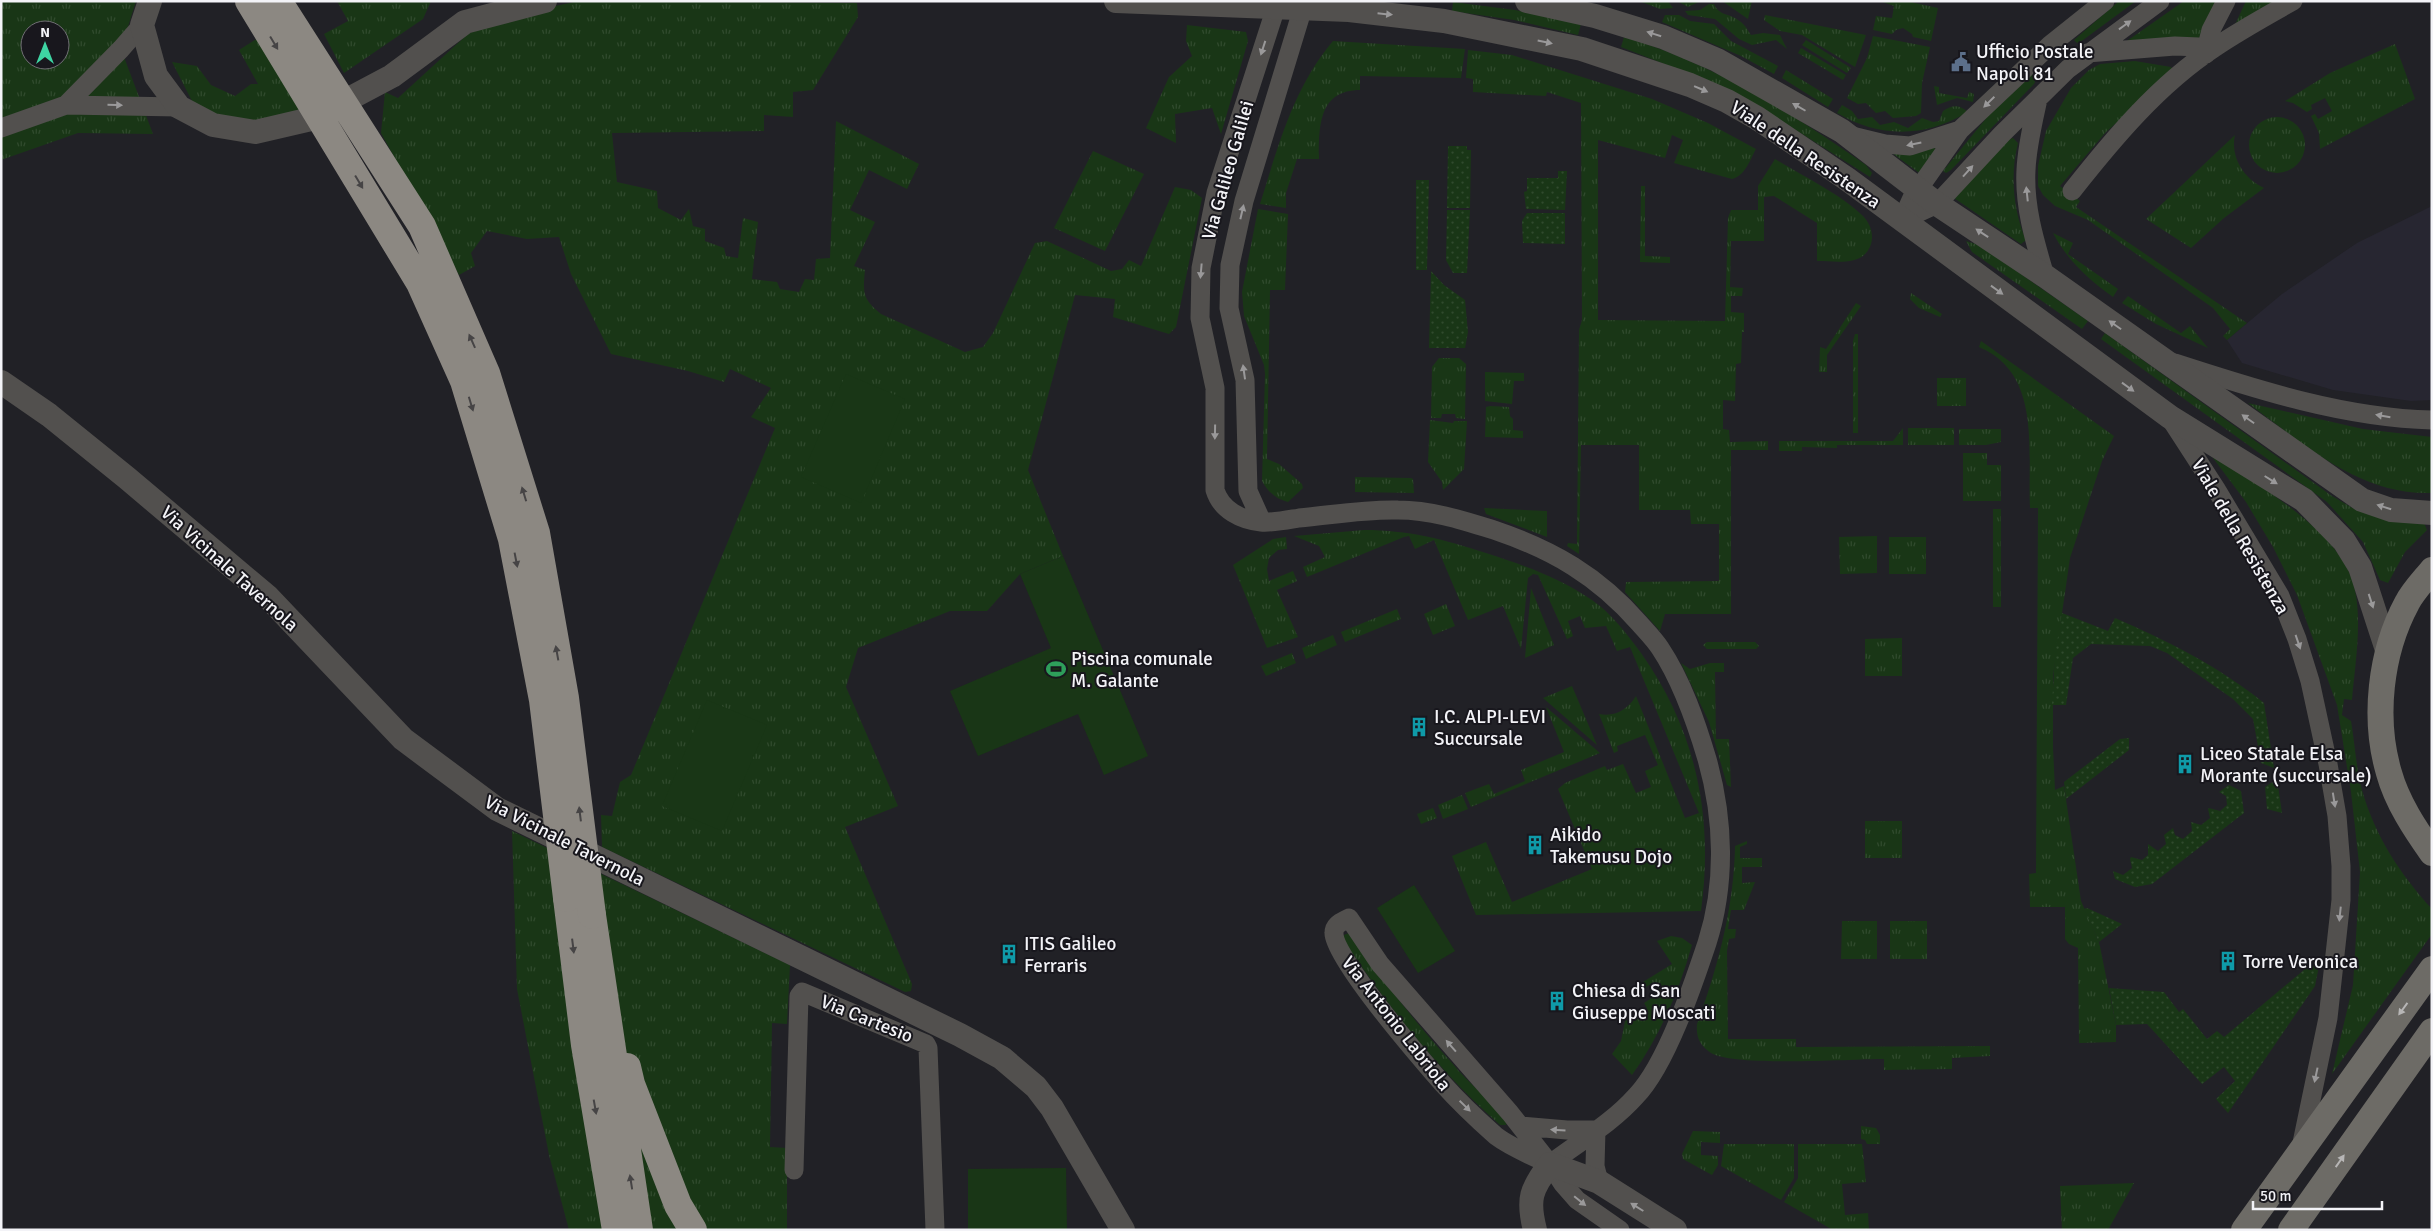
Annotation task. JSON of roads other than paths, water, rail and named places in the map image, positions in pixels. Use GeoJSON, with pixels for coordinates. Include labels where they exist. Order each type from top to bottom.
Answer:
{"type":"FeatureCollection","features":[{"type":"Feature","properties":{"kind":"highway"},"geometry":{"type":"LineString","coordinates":[[249,1],[420,283],[464,381],[514,548],[543,700],[585,1045],[616,1230]]}},
{"type":"Feature","properties":{"kind":"highway"},"geometry":{"type":"LineString","coordinates":[[278,1],[422,226],[486,373],[536,533],[565,698],[601,984],[639,1230]]}},
{"type":"Feature","properties":{"kind":"highway"},"geometry":{"type":"LineString","coordinates":[[601,984],[617,1025],[631,1084],[678,1204],[693,1230]]}},
{"type":"Feature","properties":{"kind":"main road","name":"Viale della Resistenza"},"geometry":{"type":"LineString","coordinates":[[2432,570],[2407,603],[2388,653],[2381,704],[2383,751],[2389,775],[2401,803],[2432,853]]}},
{"type":"Feature","properties":{"kind":"main road"},"geometry":{"type":"LineString","coordinates":[[2244,1230],[2301,1147],[2432,970]]}},
{"type":"Feature","properties":{"kind":"main road"},"geometry":{"type":"LineString","coordinates":[[2291,1230],[2432,1031]]}},
{"type":"Feature","properties":{"kind":"street"},"geometry":{"type":"LineString","coordinates":[[66,104],[121,49],[142,25],[150,1]]}},
{"type":"Feature","properties":{"kind":"street"},"geometry":{"type":"LineString","coordinates":[[142,25],[156,76],[179,106],[213,125],[255,132],[311,120],[392,76],[469,11],[545,1]]}},
{"type":"Feature","properties":{"kind":"street","name":"Viale della Resistenza"},"geometry":{"type":"LineString","coordinates":[[1116,1],[1356,6],[1444,21],[1582,49],[1690,85],[1727,100],[1847,179],[2170,418],[2304,500],[2344,541],[2360,567],[2388,653]]}},
{"type":"Feature","properties":{"kind":"street","name":"Viale della Resistenza"},"geometry":{"type":"LineString","coordinates":[[1527,1],[1596,16],[1662,36],[1717,60],[1842,131],[1919,187],[1937,204],[2045,276],[2362,500],[2391,510],[2432,513]]}},
{"type":"Feature","properties":{"kind":"street"},"geometry":{"type":"LineString","coordinates":[[1902,220],[1919,187],[1960,130],[2050,45],[2105,1]]}},
{"type":"Feature","properties":{"kind":"street"},"geometry":{"type":"LineString","coordinates":[[1902,220],[1937,204],[2002,134],[2068,69],[2160,1]]}},
{"type":"Feature","properties":{"kind":"street"},"geometry":{"type":"LineString","coordinates":[[2209,51],[2208,42],[2211,30],[2226,1]]}},
{"type":"Feature","properties":{"kind":"street"},"geometry":{"type":"LineString","coordinates":[[2072,191],[2112,139],[2167,86],[2209,51],[2293,1]]}},
{"type":"Feature","properties":{"kind":"street","name":"Via Galileo Galilei"},"geometry":{"type":"LineString","coordinates":[[1262,522],[1248,491],[1245,380],[1229,308],[1230,265],[1244,201],[1308,4]]}},
{"type":"Feature","properties":{"kind":"street","name":"Via Galileo Galilei"},"geometry":{"type":"LineString","coordinates":[[1276,5],[1216,193],[1201,268],[1200,308],[1214,388],[1214,490],[1218,500],[1228,510],[1262,522],[1375,510],[1400,510],[1457,518],[1524,542],[1570,563],[1610,592],[1660,648],[1698,728],[1708,765],[1721,842],[1716,903],[1710,933],[1694,984],[1662,1057],[1639,1094],[1619,1113],[1550,1164]]}},
{"type":"Feature","properties":{"kind":"street"},"geometry":{"type":"LineString","coordinates":[[2050,45],[2068,69]]}},
{"type":"Feature","properties":{"kind":"street"},"geometry":{"type":"LineString","coordinates":[[2088,53],[2175,46],[2200,47],[2209,51]]}},
{"type":"Feature","properties":{"kind":"street"},"geometry":{"type":"LineString","coordinates":[[2038,98],[2028,154],[2026,194],[2033,236],[2045,276]]}},
{"type":"Feature","properties":{"kind":"street"},"geometry":{"type":"LineString","coordinates":[[1,128],[66,104],[179,106]]}},
{"type":"Feature","properties":{"kind":"street"},"geometry":{"type":"LineString","coordinates":[[1842,131],[1851,136],[1885,144],[1910,146],[1960,130]]}},
{"type":"Feature","properties":{"kind":"street","name":"Viale della Resistenza"},"geometry":{"type":"LineString","coordinates":[[2164,359],[2311,403],[2404,420],[2432,420]]}},
{"type":"Feature","properties":{"kind":"street","name":"Via Vicinale Tavernola"},"geometry":{"type":"LineString","coordinates":[[1,382],[49,415],[120,472],[268,597],[403,739],[497,809],[960,1035],[1002,1058],[1036,1088],[1052,1108],[1124,1230]]}},
{"type":"Feature","properties":{"kind":"street","name":"Viale della Resistenza"},"geometry":{"type":"LineString","coordinates":[[2170,418],[2280,596],[2297,639],[2310,681],[2328,764],[2337,816],[2342,866],[2342,900],[2328,1018],[2301,1147]]}},
{"type":"Feature","properties":{"kind":"street","name":"Via Antonio Labriola"},"geometry":{"type":"LineString","coordinates":[[1620,1230],[1577,1200],[1563,1184],[1550,1164],[1520,1126],[1380,964],[1349,918],[1338,924],[1334,930],[1335,940],[1358,980],[1443,1084],[1498,1136],[1520,1151],[1550,1164],[1599,1182],[1675,1230]]}},
{"type":"Feature","properties":{"kind":"street","name":"Via Cartesio"},"geometry":{"type":"LineString","coordinates":[[794,1170],[798,996],[802,992],[926,1044],[928,1048],[935,1230]]}},
{"type":"Feature","properties":{"kind":"street"},"geometry":{"type":"LineString","coordinates":[[1520,1126],[1567,1130],[1596,1130],[1594,1157],[1599,1182]]}},
{"type":"Feature","properties":{"kind":"street"},"geometry":{"type":"LineString","coordinates":[[1535,1230],[1530,1210],[1530,1198],[1537,1181],[1550,1164]]}},
{"type":"Feature","properties":{"kind":"place","name":"Ufficio Postale Napoli 81"},"geometry":{"type":"Point","coordinates":[1961,62]}},
{"type":"Feature","properties":{"kind":"place","name":"Piscina comunale M. Galante"},"geometry":{"type":"Point","coordinates":[1056,669]}},
{"type":"Feature","properties":{"kind":"place","name":"I.C. ALPI-LEVI Succursale"},"geometry":{"type":"Point","coordinates":[1419,727]}},
{"type":"Feature","properties":{"kind":"place","name":"Liceo Statale Elsa Morante (succursale)"},"geometry":{"type":"Point","coordinates":[2185,764]}},
{"type":"Feature","properties":{"kind":"place","name":"Aikido Takemusu Dojo"},"geometry":{"type":"Point","coordinates":[1535,845]}},
{"type":"Feature","properties":{"kind":"place","name":"ITIS Galileo Ferraris"},"geometry":{"type":"Point","coordinates":[1009,954]}},
{"type":"Feature","properties":{"kind":"place","name":"Torre Veronica"},"geometry":{"type":"Point","coordinates":[2228,961]}},
{"type":"Feature","properties":{"kind":"place","name":"Chiesa di San Giuseppe Moscati"},"geometry":{"type":"Point","coordinates":[1557,1001]}}]}
